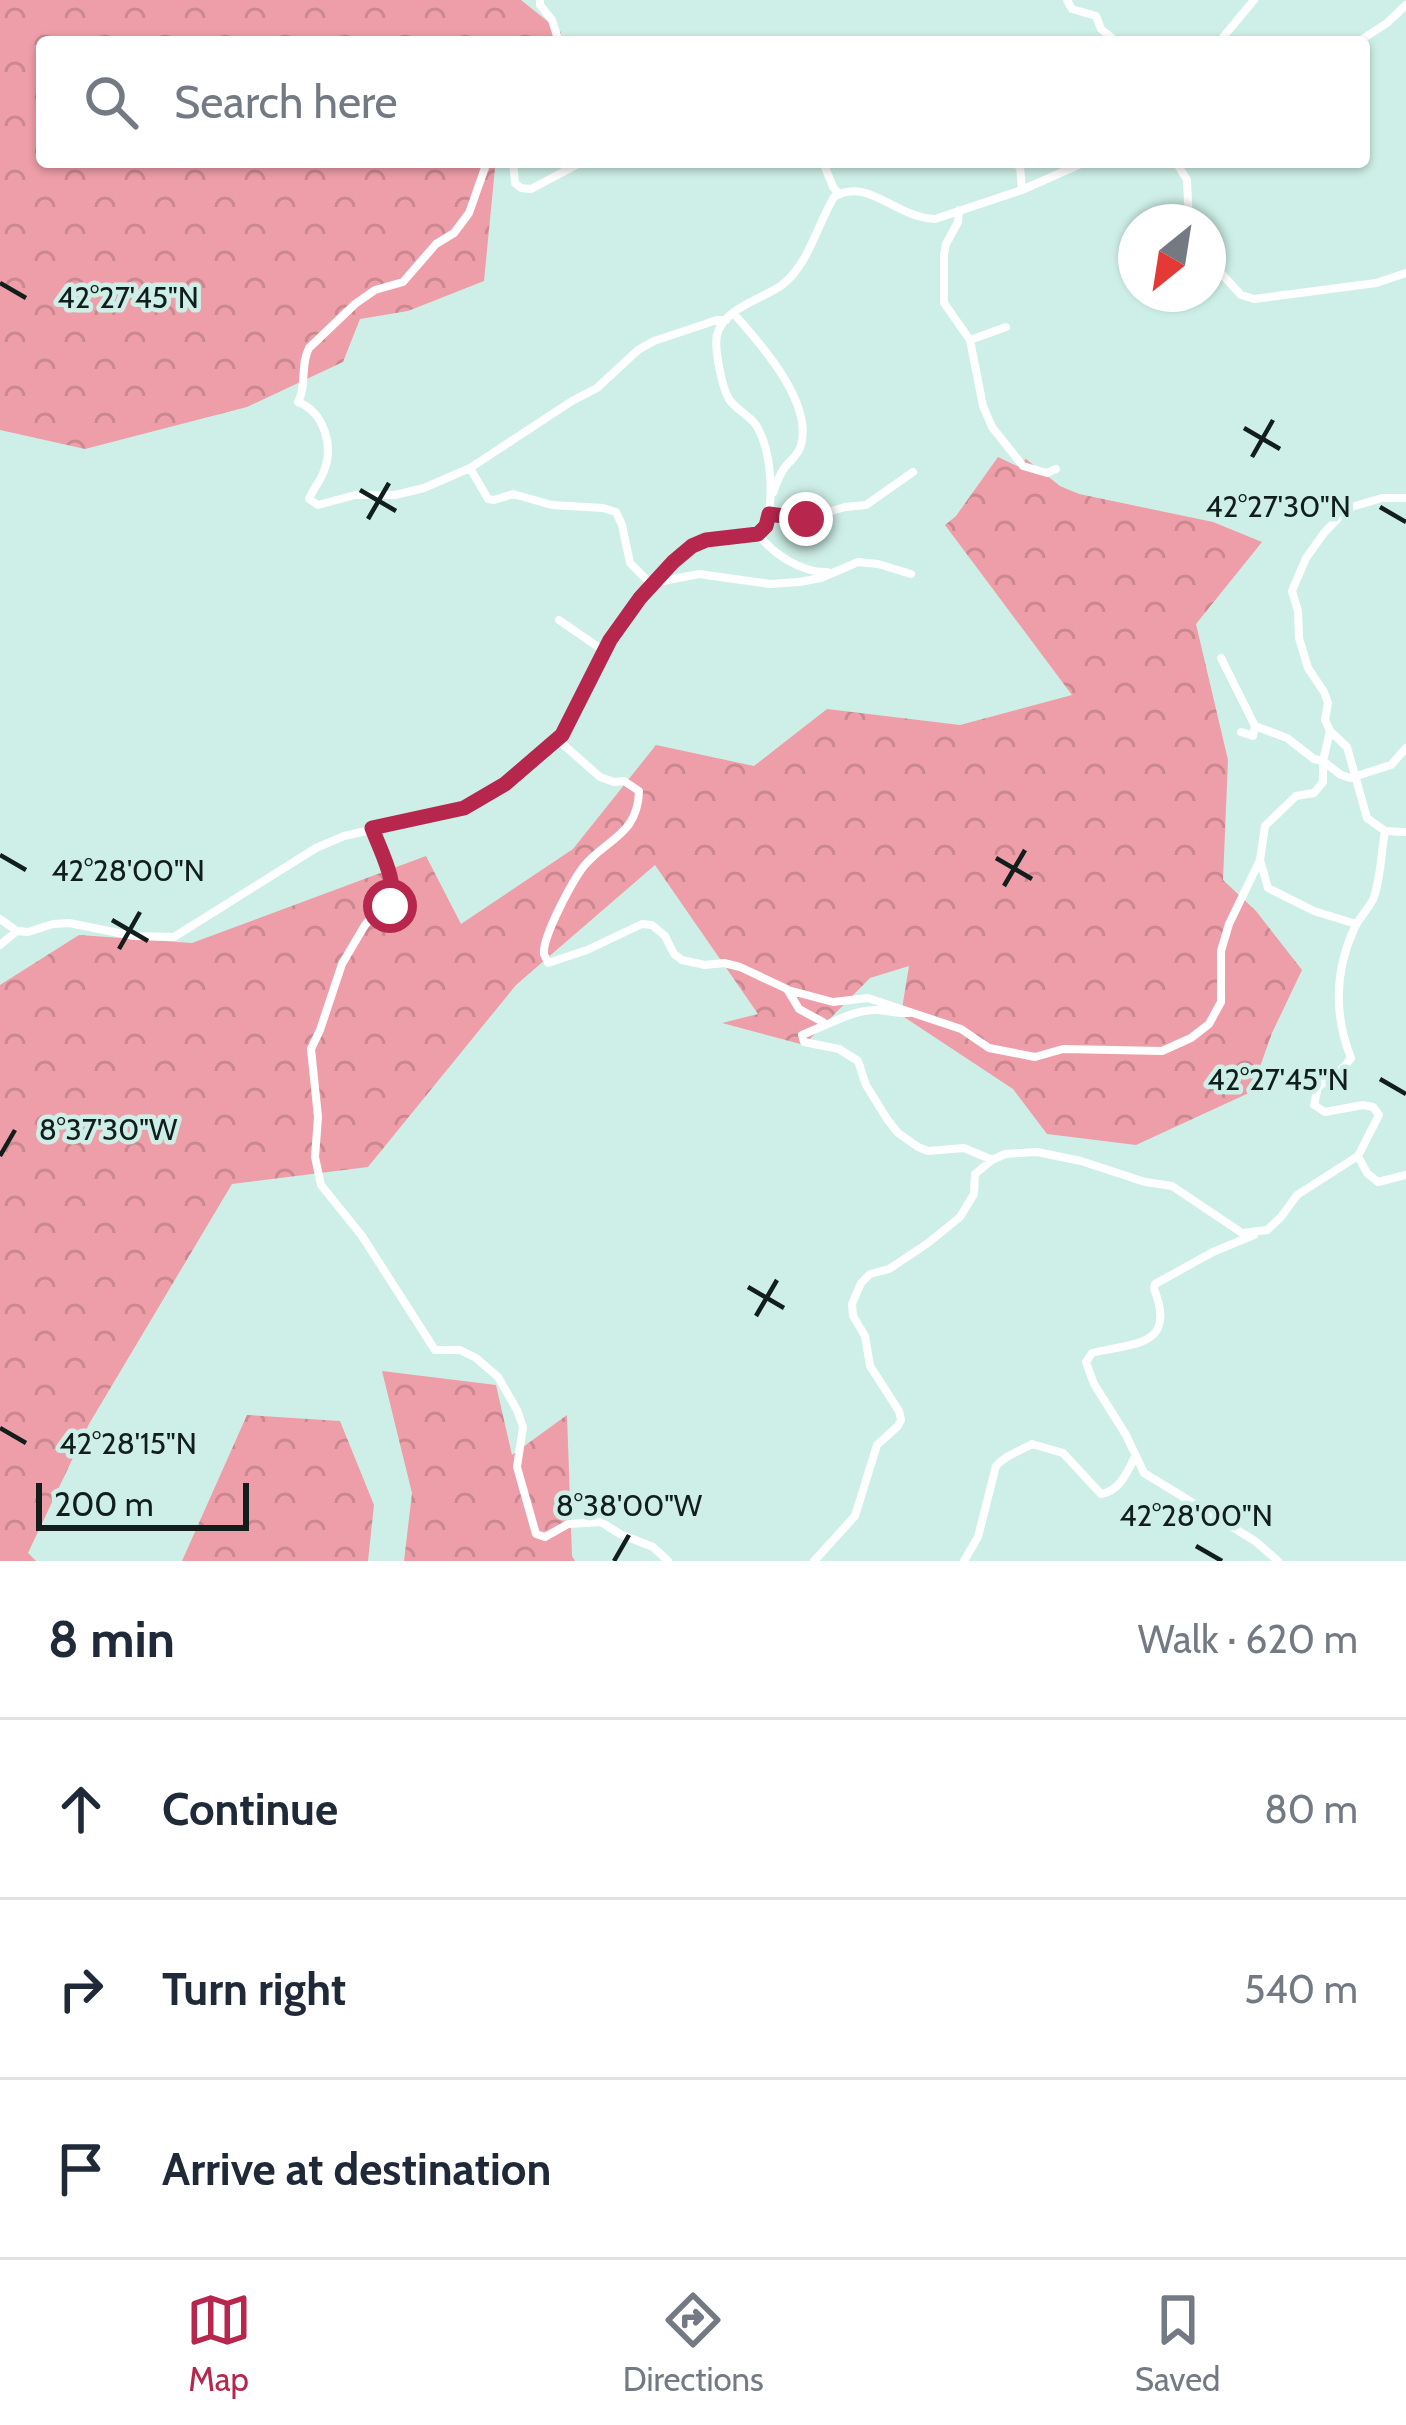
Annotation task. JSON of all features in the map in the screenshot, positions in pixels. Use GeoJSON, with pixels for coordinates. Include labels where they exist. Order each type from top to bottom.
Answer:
{"type":"FeatureCollection","features":[{"type":"Feature","properties":{"kind":"street"},"geometry":{"type":"LineString","coordinates":[[540,0],[557,36]]}},
{"type":"Feature","properties":{"kind":"street"},"geometry":{"type":"LineString","coordinates":[[1066,0],[1072,9],[1096,16],[1100,29],[1109,36]]}},
{"type":"Feature","properties":{"kind":"street"},"geometry":{"type":"LineString","coordinates":[[1224,36],[1254,0]]}},
{"type":"Feature","properties":{"kind":"street"},"geometry":{"type":"LineString","coordinates":[[1367,36],[1406,5]]}},
{"type":"Feature","properties":{"kind":"street"},"geometry":{"type":"LineString","coordinates":[[485,168],[469,213],[454,233],[436,244],[403,282],[375,290],[355,304],[304,357],[298,402],[319,417],[327,464],[309,499],[319,505],[424,488],[470,468],[597,388],[654,341],[730,317]]}},
{"type":"Feature","properties":{"kind":"street"},"geometry":{"type":"LineString","coordinates":[[514,168],[515,183],[531,189],[571,168]]}},
{"type":"Feature","properties":{"kind":"street"},"geometry":{"type":"LineString","coordinates":[[825,168],[838,193]]}},
{"type":"Feature","properties":{"kind":"street"},"geometry":{"type":"LineString","coordinates":[[1020,168],[1022,190]]}},
{"type":"Feature","properties":{"kind":"street"},"geometry":{"type":"LineString","coordinates":[[0,919],[17,932],[77,923],[134,936],[175,937],[307,853],[344,836],[472,804],[505,784],[558,740],[604,651],[633,608],[679,556],[699,542],[758,534],[766,526],[767,463],[758,429],[725,389],[718,330],[791,276],[838,193],[866,192],[902,212],[935,219],[1072,168]]}},
{"type":"Feature","properties":{"kind":"street"},"geometry":{"type":"LineString","coordinates":[[1180,168],[1187,180],[1189,204]]}},
{"type":"Feature","properties":{"kind":"street"},"geometry":{"type":"LineString","coordinates":[[959,209],[944,255],[944,303],[970,340],[982,406],[992,427],[1024,466],[1047,473],[1056,470]]}},
{"type":"Feature","properties":{"kind":"street"},"geometry":{"type":"LineString","coordinates":[[1226,279],[1241,295],[1254,299],[1376,283],[1406,273]]}},
{"type":"Feature","properties":{"kind":"street"},"geometry":{"type":"LineString","coordinates":[[730,317],[776,364],[792,391],[800,420],[801,445],[770,499]]}},
{"type":"Feature","properties":{"kind":"street"},"geometry":{"type":"LineString","coordinates":[[970,340],[1006,327]]}},
{"type":"Feature","properties":{"kind":"street"},"geometry":{"type":"LineString","coordinates":[[470,468],[488,499],[513,494],[552,505],[616,512],[630,563],[654,584]]}},
{"type":"Feature","properties":{"kind":"street"},"geometry":{"type":"LineString","coordinates":[[769,514],[806,519],[866,505],[914,472]]}},
{"type":"Feature","properties":{"kind":"street"},"geometry":{"type":"LineString","coordinates":[[1406,498],[1382,498],[1348,508],[1306,558],[1292,591],[1308,668],[1328,704],[1325,720],[1347,747],[1367,818],[1385,831],[1406,832]]}},
{"type":"Feature","properties":{"kind":"street"},"geometry":{"type":"LineString","coordinates":[[758,534],[769,548],[796,565],[817,572],[838,570]]}},
{"type":"Feature","properties":{"kind":"street"},"geometry":{"type":"LineString","coordinates":[[654,584],[699,574],[784,583],[821,578],[863,562],[911,574]]}},
{"type":"Feature","properties":{"kind":"street"},"geometry":{"type":"LineString","coordinates":[[559,620],[604,651]]}},
{"type":"Feature","properties":{"kind":"street"},"geometry":{"type":"LineString","coordinates":[[1221,658],[1255,726],[1253,736],[1241,732]]}},
{"type":"Feature","properties":{"kind":"street"},"geometry":{"type":"LineString","coordinates":[[1255,726],[1287,738],[1341,776],[1357,778],[1391,765],[1406,748]]}},
{"type":"Feature","properties":{"kind":"street"},"geometry":{"type":"LineString","coordinates":[[558,740],[600,777],[634,785],[639,791],[639,809],[574,882],[548,936],[544,950],[548,963],[642,924],[659,930],[682,960],[740,967],[787,989],[833,1002],[868,998],[961,1029],[989,1048],[1035,1057],[1063,1049],[1162,1051],[1209,1024],[1221,1002],[1221,952],[1260,860],[1265,826],[1296,796],[1314,793],[1323,782],[1330,731]]}},
{"type":"Feature","properties":{"kind":"street"},"geometry":{"type":"LineString","coordinates":[[1391,765],[1401,770]]}},
{"type":"Feature","properties":{"kind":"street"},"geometry":{"type":"LineString","coordinates":[[372,828],[394,898],[365,925],[342,964],[311,1049],[318,1117],[315,1156],[321,1184],[362,1236],[435,1350],[460,1350],[498,1377],[523,1427],[517,1467],[536,1534],[545,1537],[578,1522],[601,1522],[653,1547],[668,1561]]}},
{"type":"Feature","properties":{"kind":"street"},"geometry":{"type":"LineString","coordinates":[[1278,1561],[1255,1540],[1144,1473],[1086,1362],[1092,1353],[1143,1343],[1155,1333],[1161,1313],[1156,1285],[1214,1252],[1267,1230],[1297,1195],[1358,1156],[1378,1114],[1373,1107],[1325,1112],[1314,1105],[1318,1087],[1351,1058],[1342,1036],[1341,964],[1356,924],[1374,898],[1385,831]]}},
{"type":"Feature","properties":{"kind":"street"},"geometry":{"type":"LineString","coordinates":[[1260,860],[1268,888],[1314,911],[1356,924]]}},
{"type":"Feature","properties":{"kind":"street"},"geometry":{"type":"LineString","coordinates":[[0,945],[17,932]]}},
{"type":"Feature","properties":{"kind":"street"},"geometry":{"type":"LineString","coordinates":[[787,989],[799,1009],[821,1018],[823,1026]]}},
{"type":"Feature","properties":{"kind":"street"},"geometry":{"type":"LineString","coordinates":[[914,1012],[861,1011],[801,1039],[839,1049],[858,1061],[866,1085],[898,1133],[928,1151],[964,1148],[992,1160]]}},
{"type":"Feature","properties":{"kind":"street"},"geometry":{"type":"LineString","coordinates":[[814,1561],[855,1516],[878,1445],[901,1420],[869,1366],[866,1336],[853,1316],[857,1289],[870,1274],[889,1269],[960,1217],[974,1193],[975,1174],[992,1160],[1005,1154],[1037,1152],[1081,1161],[1172,1186],[1242,1233],[1267,1230]]}},
{"type":"Feature","properties":{"kind":"street"},"geometry":{"type":"LineString","coordinates":[[1358,1156],[1378,1182],[1406,1175]]}},
{"type":"Feature","properties":{"kind":"street"},"geometry":{"type":"LineString","coordinates":[[964,1561],[978,1537],[996,1466],[1004,1458],[1032,1444],[1063,1453],[1102,1494],[1122,1481],[1136,1457]]}},
{"type":"Feature","properties":{"kind":"green space"},"geometry":{"type":"Polygon","coordinates":[[[0,0],[521,0],[561,32],[560,36],[36,36],[36,168],[495,168],[484,281],[408,311],[360,319],[343,362],[247,407],[85,449],[0,430],[0,0]]]}},
{"type":"Feature","properties":{"kind":"green space"},"geometry":{"type":"Polygon","coordinates":[[[998,457],[1017,466],[1026,459],[1060,486],[1079,494],[1213,522],[1262,542],[1196,624],[1228,760],[1223,880],[1256,911],[1302,970],[1251,1092],[1136,1145],[1047,1134],[1013,1089],[901,1015],[909,966],[870,978],[804,1045],[722,1023],[758,1014],[655,865],[516,985],[368,1167],[232,1184],[89,1424],[28,1553],[36,1561],[0,1561],[0,985],[79,935],[192,943],[426,856],[461,924],[573,849],[656,745],[754,766],[827,709],[960,725],[1072,695],[945,525],[998,457]]]}},
{"type":"Feature","properties":{"kind":"green space"},"geometry":{"type":"Polygon","coordinates":[[[382,1371],[496,1385],[512,1455],[567,1415],[575,1561],[404,1561],[412,1493],[382,1371]]]}},
{"type":"Feature","properties":{"kind":"green space"},"geometry":{"type":"Polygon","coordinates":[[[247,1415],[340,1421],[374,1505],[368,1561],[182,1561],[247,1415]]]}},
{"type":"Feature","properties":{"kind":"route"},"geometry":{"type":"LineString","coordinates":[[390,906],[394,898],[391,883],[372,828],[472,804],[552,745],[572,720],[610,640],[640,598],[686,550],[722,536],[758,534],[769,514],[806,519]]}}]}
